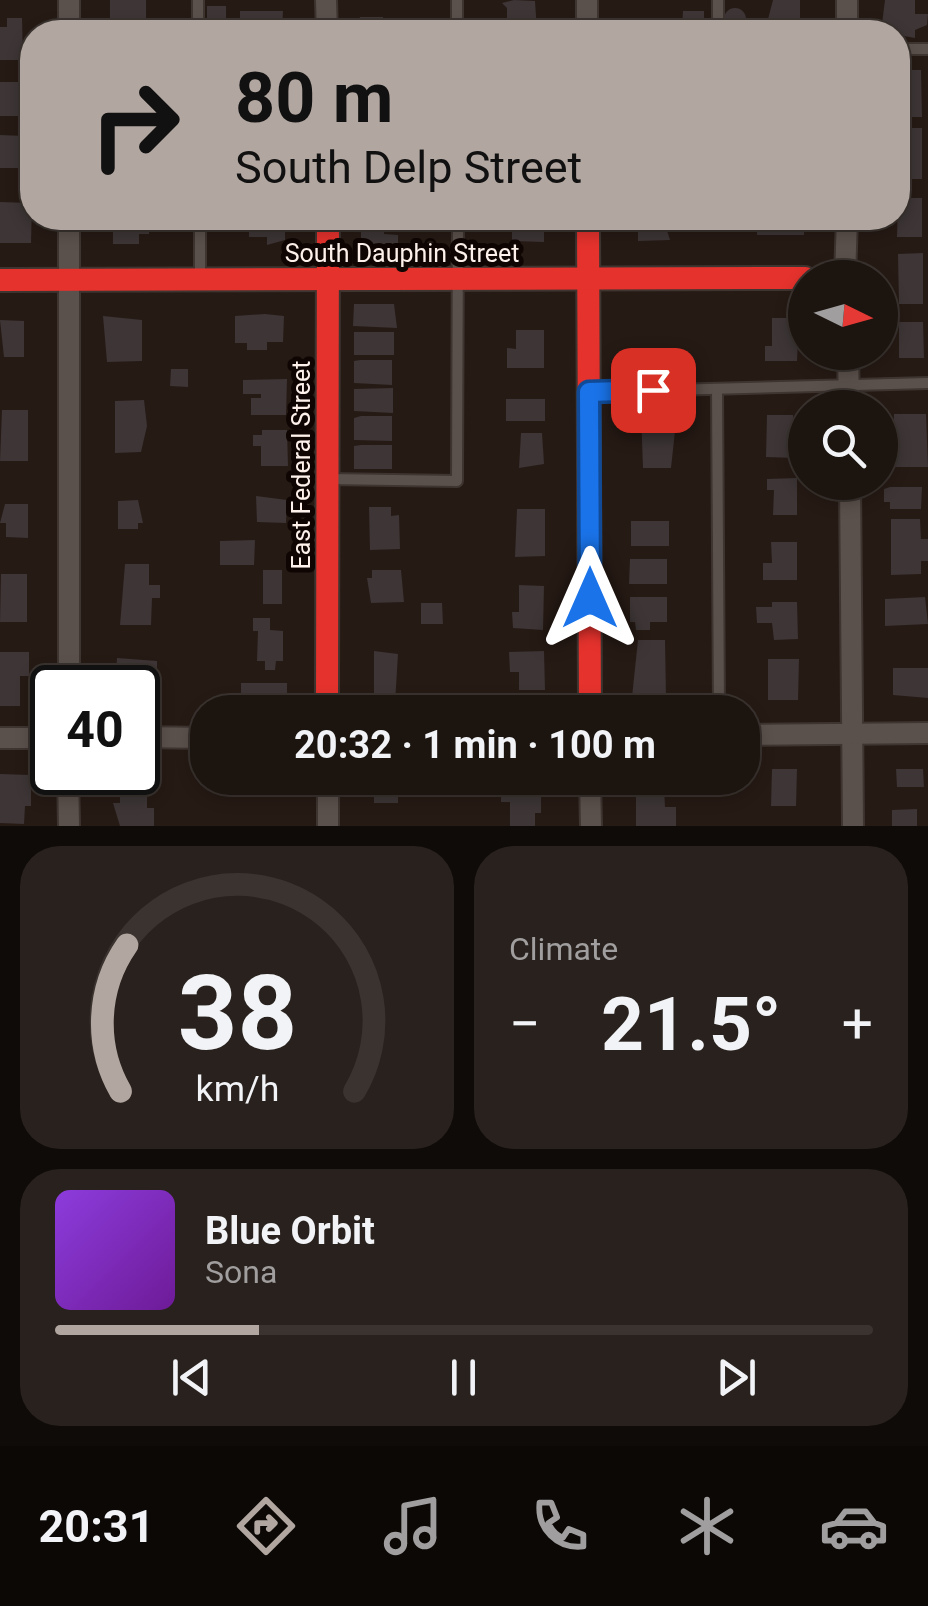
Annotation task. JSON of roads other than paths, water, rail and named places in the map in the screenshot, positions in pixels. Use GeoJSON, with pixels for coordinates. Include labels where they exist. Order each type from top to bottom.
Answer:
{"type":"FeatureCollection","features":[{"type":"Feature","properties":{"kind":"street"},"geometry":{"type":"LineString","coordinates":[[68,665],[69,230]]}},
{"type":"Feature","properties":{"kind":"street","name":"East Federal Street"},"geometry":{"type":"LineString","coordinates":[[328,230],[328,695]]}},
{"type":"Feature","properties":{"kind":"street"},"geometry":{"type":"LineString","coordinates":[[588,230],[590,695]]}},
{"type":"Feature","properties":{"kind":"street"},"geometry":{"type":"LineString","coordinates":[[846,260],[847,230]]}},
{"type":"Feature","properties":{"kind":"street","name":"South Dauphin Street"},"geometry":{"type":"LineString","coordinates":[[0,280],[788,278]]}},
{"type":"Feature","properties":{"kind":"street"},"geometry":{"type":"LineString","coordinates":[[848,370],[848,390]]}},
{"type":"Feature","properties":{"kind":"street"},"geometry":{"type":"LineString","coordinates":[[850,500],[853,826]]}},
{"type":"Feature","properties":{"kind":"street"},"geometry":{"type":"LineString","coordinates":[[760,735],[928,734]]}},
{"type":"Feature","properties":{"kind":"street"},"geometry":{"type":"LineString","coordinates":[[160,737],[190,738]]}},
{"type":"Feature","properties":{"kind":"street"},"geometry":{"type":"LineString","coordinates":[[0,738],[30,738]]}},
{"type":"Feature","properties":{"kind":"street"},"geometry":{"type":"LineString","coordinates":[[68,795],[68,826]]}},
{"type":"Feature","properties":{"kind":"street"},"geometry":{"type":"LineString","coordinates":[[328,795],[328,826]]}},
{"type":"Feature","properties":{"kind":"street"},"geometry":{"type":"LineString","coordinates":[[590,795],[590,826]]}},
{"type":"Feature","properties":{"kind":"lane"},"geometry":{"type":"LineString","coordinates":[[200,230],[200,281]]}},
{"type":"Feature","properties":{"kind":"lane"},"geometry":{"type":"LineString","coordinates":[[328,479],[457,481],[458,230]]}},
{"type":"Feature","properties":{"kind":"lane"},"geometry":{"type":"LineString","coordinates":[[589,392],[928,383]]}},
{"type":"Feature","properties":{"kind":"lane"},"geometry":{"type":"LineString","coordinates":[[718,389],[719,695]]}}]}
